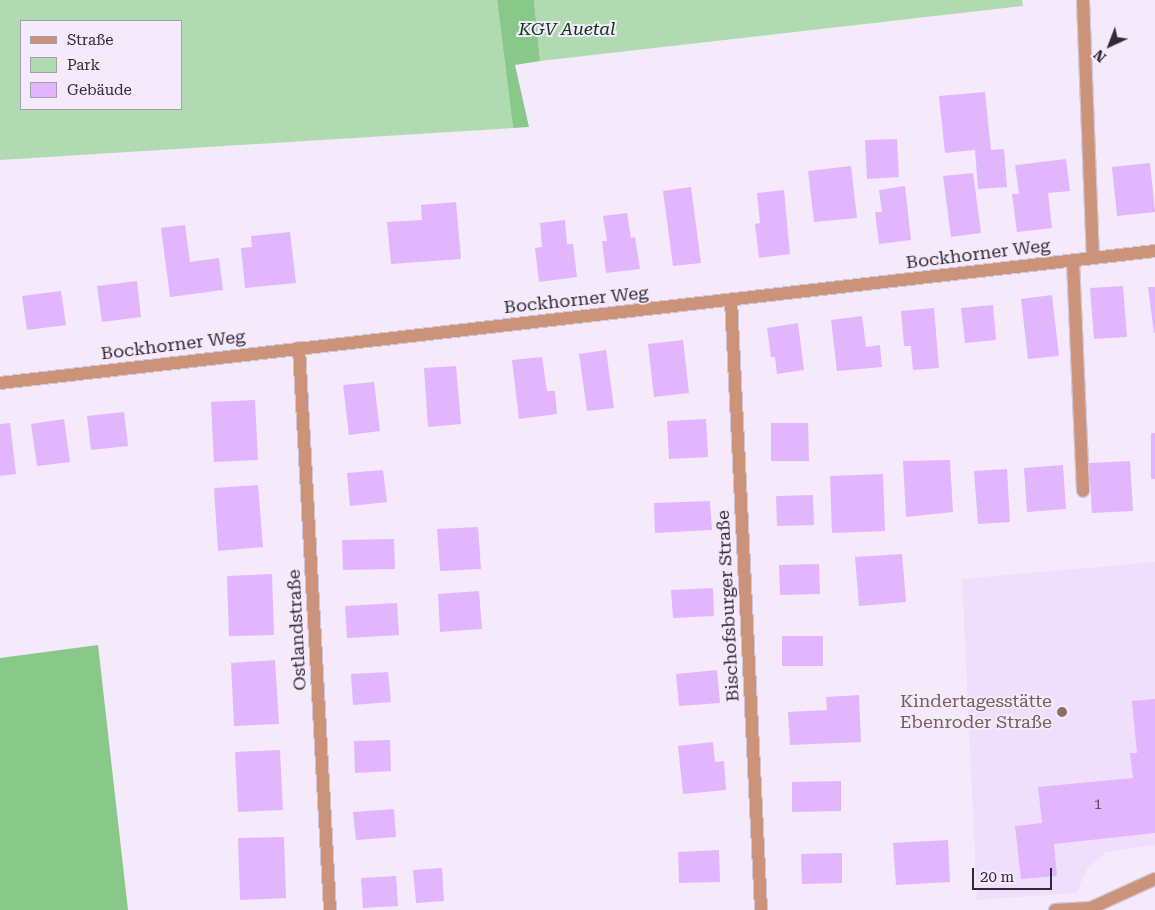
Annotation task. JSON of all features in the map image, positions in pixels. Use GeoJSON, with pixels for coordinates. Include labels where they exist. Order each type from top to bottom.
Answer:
{"type":"FeatureCollection","features":[{"type":"Feature","properties":{"kind":"street"},"geometry":{"type":"LineString","coordinates":[[1083,0],[1093,258]]}},
{"type":"Feature","properties":{"kind":"street","name":"Bockhorner Weg"},"geometry":{"type":"LineString","coordinates":[[0,383],[1155,251]]}},
{"type":"Feature","properties":{"kind":"street"},"geometry":{"type":"LineString","coordinates":[[1073,261],[1083,491]]}},
{"type":"Feature","properties":{"kind":"street","name":"Bischofsburger Straße"},"geometry":{"type":"LineString","coordinates":[[731,300],[761,910]]}},
{"type":"Feature","properties":{"kind":"street","name":"Ostlandstraße"},"geometry":{"type":"LineString","coordinates":[[298,348],[330,910]]}},
{"type":"Feature","properties":{"kind":"street"},"geometry":{"type":"LineString","coordinates":[[1055,910],[1091,909],[1155,879]]}},
{"type":"Feature","properties":{"kind":"shaded area","name":"Kindertagesstätte Ebenroder Straße"},"geometry":{"type":"Polygon","coordinates":[[[1155,562],[1155,845],[1106,852],[1088,867],[1076,893],[977,900],[962,579],[1155,562]]]}},
{"type":"Feature","properties":{"kind":"green space"},"geometry":{"type":"Polygon","coordinates":[[[0,0],[497,0],[513,128],[0,160],[0,0]]]}},
{"type":"Feature","properties":{"kind":"green space"},"geometry":{"type":"Polygon","coordinates":[[[497,0],[534,0],[540,61],[515,65],[529,127],[513,128],[497,0]]]}},
{"type":"Feature","properties":{"kind":"green space","name":"KGV Auetal"},"geometry":{"type":"Polygon","coordinates":[[[534,0],[1022,0],[1023,6],[540,61],[534,0]]]}},
{"type":"Feature","properties":{"kind":"green space"},"geometry":{"type":"Polygon","coordinates":[[[98,645],[128,910],[0,910],[0,658],[98,645]]]}},
{"type":"Feature","properties":{"kind":"building"},"geometry":{"type":"Polygon","coordinates":[[[985,92],[991,150],[1004,149],[1007,187],[978,189],[975,150],[945,153],[939,96],[985,92]]]}},
{"type":"Feature","properties":{"kind":"building"},"geometry":{"type":"Polygon","coordinates":[[[897,139],[899,177],[867,179],[865,140],[897,139]]]}},
{"type":"Feature","properties":{"kind":"building"},"geometry":{"type":"Polygon","coordinates":[[[1066,159],[1070,191],[1048,193],[1052,228],[1017,232],[1012,194],[1019,194],[1015,165],[1066,159]]]}},
{"type":"Feature","properties":{"kind":"building"},"geometry":{"type":"Polygon","coordinates":[[[1150,163],[1155,212],[1117,216],[1112,167],[1150,163]]]}},
{"type":"Feature","properties":{"kind":"building"},"geometry":{"type":"Polygon","coordinates":[[[851,166],[857,218],[814,222],[808,171],[851,166]]]}},
{"type":"Feature","properties":{"kind":"building"},"geometry":{"type":"Polygon","coordinates":[[[973,173],[981,233],[951,237],[943,176],[973,173]]]}},
{"type":"Feature","properties":{"kind":"building"},"geometry":{"type":"Polygon","coordinates":[[[905,186],[911,240],[879,244],[875,212],[882,212],[879,190],[905,186]]]}},
{"type":"Feature","properties":{"kind":"building"},"geometry":{"type":"Polygon","coordinates":[[[691,187],[701,263],[673,266],[663,191],[691,187]]]}},
{"type":"Feature","properties":{"kind":"building"},"geometry":{"type":"Polygon","coordinates":[[[784,190],[790,254],[759,258],[755,224],[760,223],[757,193],[784,190]]]}},
{"type":"Feature","properties":{"kind":"building"},"geometry":{"type":"Polygon","coordinates":[[[456,202],[461,259],[391,264],[387,222],[422,220],[421,205],[456,202]]]}},
{"type":"Feature","properties":{"kind":"building"},"geometry":{"type":"Polygon","coordinates":[[[627,213],[631,238],[635,237],[640,269],[606,273],[602,241],[607,241],[603,216],[627,213]]]}},
{"type":"Feature","properties":{"kind":"building"},"geometry":{"type":"Polygon","coordinates":[[[565,220],[567,244],[573,244],[577,277],[539,282],[535,248],[542,247],[540,223],[565,220]]]}},
{"type":"Feature","properties":{"kind":"building"},"geometry":{"type":"Polygon","coordinates":[[[185,225],[190,262],[219,258],[223,290],[170,297],[161,228],[185,225]]]}},
{"type":"Feature","properties":{"kind":"building"},"geometry":{"type":"Polygon","coordinates":[[[290,232],[296,283],[245,288],[241,248],[252,247],[251,236],[290,232]]]}},
{"type":"Feature","properties":{"kind":"building"},"geometry":{"type":"Polygon","coordinates":[[[137,281],[141,317],[102,322],[97,286],[137,281]]]}},
{"type":"Feature","properties":{"kind":"building"},"geometry":{"type":"Polygon","coordinates":[[[1123,286],[1127,337],[1094,339],[1090,288],[1123,286]]]}},
{"type":"Feature","properties":{"kind":"building"},"geometry":{"type":"Polygon","coordinates":[[[1148,287],[1155,287],[1155,333],[1154,333],[1148,287]]]}},
{"type":"Feature","properties":{"kind":"building"},"geometry":{"type":"Polygon","coordinates":[[[61,291],[66,325],[27,330],[22,296],[61,291]]]}},
{"type":"Feature","properties":{"kind":"building"},"geometry":{"type":"Polygon","coordinates":[[[1052,295],[1059,356],[1028,359],[1021,299],[1052,295]]]}},
{"type":"Feature","properties":{"kind":"building"},"geometry":{"type":"Polygon","coordinates":[[[993,305],[996,340],[965,343],[961,308],[993,305]]]}},
{"type":"Feature","properties":{"kind":"building"},"geometry":{"type":"Polygon","coordinates":[[[934,308],[939,368],[913,370],[911,346],[904,346],[901,311],[934,308]]]}},
{"type":"Feature","properties":{"kind":"building"},"geometry":{"type":"Polygon","coordinates":[[[862,316],[866,347],[880,345],[882,367],[837,371],[831,320],[862,316]]]}},
{"type":"Feature","properties":{"kind":"building"},"geometry":{"type":"Polygon","coordinates":[[[798,323],[804,370],[777,374],[775,357],[771,357],[767,328],[798,323]]]}},
{"type":"Feature","properties":{"kind":"building"},"geometry":{"type":"Polygon","coordinates":[[[683,340],[689,393],[654,397],[648,344],[683,340]]]}},
{"type":"Feature","properties":{"kind":"building"},"geometry":{"type":"Polygon","coordinates":[[[606,350],[614,408],[587,411],[579,354],[606,350]]]}},
{"type":"Feature","properties":{"kind":"building"},"geometry":{"type":"Polygon","coordinates":[[[542,357],[547,391],[555,391],[557,414],[519,419],[512,360],[542,357]]]}},
{"type":"Feature","properties":{"kind":"building"},"geometry":{"type":"Polygon","coordinates":[[[456,366],[461,424],[428,427],[424,368],[456,366]]]}},
{"type":"Feature","properties":{"kind":"building"},"geometry":{"type":"Polygon","coordinates":[[[374,382],[380,431],[349,435],[343,385],[374,382]]]}},
{"type":"Feature","properties":{"kind":"building"},"geometry":{"type":"Polygon","coordinates":[[[255,400],[258,460],[214,462],[211,402],[255,400]]]}},
{"type":"Feature","properties":{"kind":"building"},"geometry":{"type":"Polygon","coordinates":[[[124,412],[128,446],[91,450],[87,416],[124,412]]]}},
{"type":"Feature","properties":{"kind":"building"},"geometry":{"type":"Polygon","coordinates":[[[64,419],[70,462],[37,466],[31,424],[64,419]]]}},
{"type":"Feature","properties":{"kind":"building"},"geometry":{"type":"Polygon","coordinates":[[[706,419],[708,457],[669,459],[667,421],[706,419]]]}},
{"type":"Feature","properties":{"kind":"building"},"geometry":{"type":"Polygon","coordinates":[[[10,423],[16,474],[0,476],[0,424],[10,423]]]}},
{"type":"Feature","properties":{"kind":"building"},"geometry":{"type":"Polygon","coordinates":[[[771,423],[808,423],[809,461],[771,461],[771,423]]]}},
{"type":"Feature","properties":{"kind":"building"},"geometry":{"type":"Polygon","coordinates":[[[1151,433],[1155,433],[1155,479],[1151,479],[1151,433]]]}},
{"type":"Feature","properties":{"kind":"building"},"geometry":{"type":"Polygon","coordinates":[[[950,460],[953,512],[906,517],[903,461],[950,460]]]}},
{"type":"Feature","properties":{"kind":"building"},"geometry":{"type":"Polygon","coordinates":[[[1130,461],[1133,511],[1092,513],[1089,463],[1130,461]]]}},
{"type":"Feature","properties":{"kind":"building"},"geometry":{"type":"Polygon","coordinates":[[[1063,465],[1066,509],[1027,512],[1024,468],[1063,465]]]}},
{"type":"Feature","properties":{"kind":"building"},"geometry":{"type":"Polygon","coordinates":[[[1007,469],[1010,522],[978,524],[974,471],[1007,469]]]}},
{"type":"Feature","properties":{"kind":"building"},"geometry":{"type":"Polygon","coordinates":[[[383,470],[387,502],[350,506],[347,473],[383,470]]]}},
{"type":"Feature","properties":{"kind":"building"},"geometry":{"type":"Polygon","coordinates":[[[883,474],[885,531],[832,533],[830,476],[883,474]]]}},
{"type":"Feature","properties":{"kind":"building"},"geometry":{"type":"Polygon","coordinates":[[[258,485],[263,547],[218,551],[214,488],[258,485]]]}},
{"type":"Feature","properties":{"kind":"building"},"geometry":{"type":"Polygon","coordinates":[[[813,495],[814,525],[777,526],[776,496],[813,495]]]}},
{"type":"Feature","properties":{"kind":"building"},"geometry":{"type":"Polygon","coordinates":[[[710,501],[712,530],[655,533],[654,503],[710,501]]]}},
{"type":"Feature","properties":{"kind":"building"},"geometry":{"type":"Polygon","coordinates":[[[478,527],[481,569],[440,571],[437,529],[478,527]]]}},
{"type":"Feature","properties":{"kind":"building"},"geometry":{"type":"Polygon","coordinates":[[[394,539],[395,569],[343,570],[342,540],[394,539]]]}},
{"type":"Feature","properties":{"kind":"building"},"geometry":{"type":"Polygon","coordinates":[[[902,554],[906,602],[859,606],[855,557],[902,554]]]}},
{"type":"Feature","properties":{"kind":"building"},"geometry":{"type":"Polygon","coordinates":[[[819,564],[820,594],[780,595],[779,565],[819,564]]]}},
{"type":"Feature","properties":{"kind":"building"},"geometry":{"type":"Polygon","coordinates":[[[272,574],[274,635],[229,636],[227,576],[272,574]]]}},
{"type":"Feature","properties":{"kind":"building"},"geometry":{"type":"Polygon","coordinates":[[[713,588],[714,616],[673,618],[671,590],[713,588]]]}},
{"type":"Feature","properties":{"kind":"building"},"geometry":{"type":"Polygon","coordinates":[[[479,591],[482,629],[440,632],[438,594],[479,591]]]}},
{"type":"Feature","properties":{"kind":"building"},"geometry":{"type":"Polygon","coordinates":[[[397,603],[399,635],[347,638],[345,606],[397,603]]]}},
{"type":"Feature","properties":{"kind":"building"},"geometry":{"type":"Polygon","coordinates":[[[782,636],[823,636],[823,666],[782,666],[782,636]]]}},
{"type":"Feature","properties":{"kind":"building"},"geometry":{"type":"Polygon","coordinates":[[[275,660],[279,724],[234,726],[231,663],[275,660]]]}},
{"type":"Feature","properties":{"kind":"building"},"geometry":{"type":"Polygon","coordinates":[[[717,670],[720,703],[679,706],[676,674],[717,670]]]}},
{"type":"Feature","properties":{"kind":"building"},"geometry":{"type":"Polygon","coordinates":[[[388,672],[391,702],[353,705],[351,674],[388,672]]]}},
{"type":"Feature","properties":{"kind":"building"},"geometry":{"type":"Polygon","coordinates":[[[859,695],[861,742],[790,745],[788,712],[827,710],[826,697],[859,695]]]}},
{"type":"Feature","properties":{"kind":"building"},"geometry":{"type":"Polygon","coordinates":[[[1155,699],[1155,833],[1054,844],[1057,876],[1021,879],[1015,826],[1042,823],[1038,787],[1133,778],[1130,753],[1137,753],[1132,701],[1155,699]]]}},
{"type":"Feature","properties":{"kind":"building"},"geometry":{"type":"Polygon","coordinates":[[[390,740],[391,771],[355,773],[354,741],[390,740]]]}},
{"type":"Feature","properties":{"kind":"building"},"geometry":{"type":"Polygon","coordinates":[[[713,742],[715,762],[724,761],[726,790],[683,794],[678,746],[713,742]]]}},
{"type":"Feature","properties":{"kind":"building"},"geometry":{"type":"Polygon","coordinates":[[[280,750],[283,810],[238,812],[235,752],[280,750]]]}},
{"type":"Feature","properties":{"kind":"building"},"geometry":{"type":"Polygon","coordinates":[[[841,781],[841,811],[792,812],[792,782],[841,781]]]}},
{"type":"Feature","properties":{"kind":"building"},"geometry":{"type":"Polygon","coordinates":[[[394,809],[396,837],[356,840],[353,812],[394,809]]]}},
{"type":"Feature","properties":{"kind":"building"},"geometry":{"type":"Polygon","coordinates":[[[284,837],[286,898],[240,900],[238,838],[284,837]]]}},
{"type":"Feature","properties":{"kind":"building"},"geometry":{"type":"Polygon","coordinates":[[[948,840],[950,882],[896,885],[893,843],[948,840]]]}},
{"type":"Feature","properties":{"kind":"building"},"geometry":{"type":"Polygon","coordinates":[[[719,850],[720,882],[679,883],[678,852],[719,850]]]}},
{"type":"Feature","properties":{"kind":"building"},"geometry":{"type":"Polygon","coordinates":[[[842,853],[842,883],[802,884],[801,854],[842,853]]]}},
{"type":"Feature","properties":{"kind":"building"},"geometry":{"type":"Polygon","coordinates":[[[442,868],[444,901],[416,903],[413,870],[442,868]]]}},
{"type":"Feature","properties":{"kind":"building"},"geometry":{"type":"Polygon","coordinates":[[[396,876],[398,906],[363,908],[361,878],[396,876]]]}},
{"type":"Feature","properties":{"kind":"place","name":"Kindertagesstätte Ebenroder Straße"},"geometry":{"type":"Point","coordinates":[1062,712]}}]}
